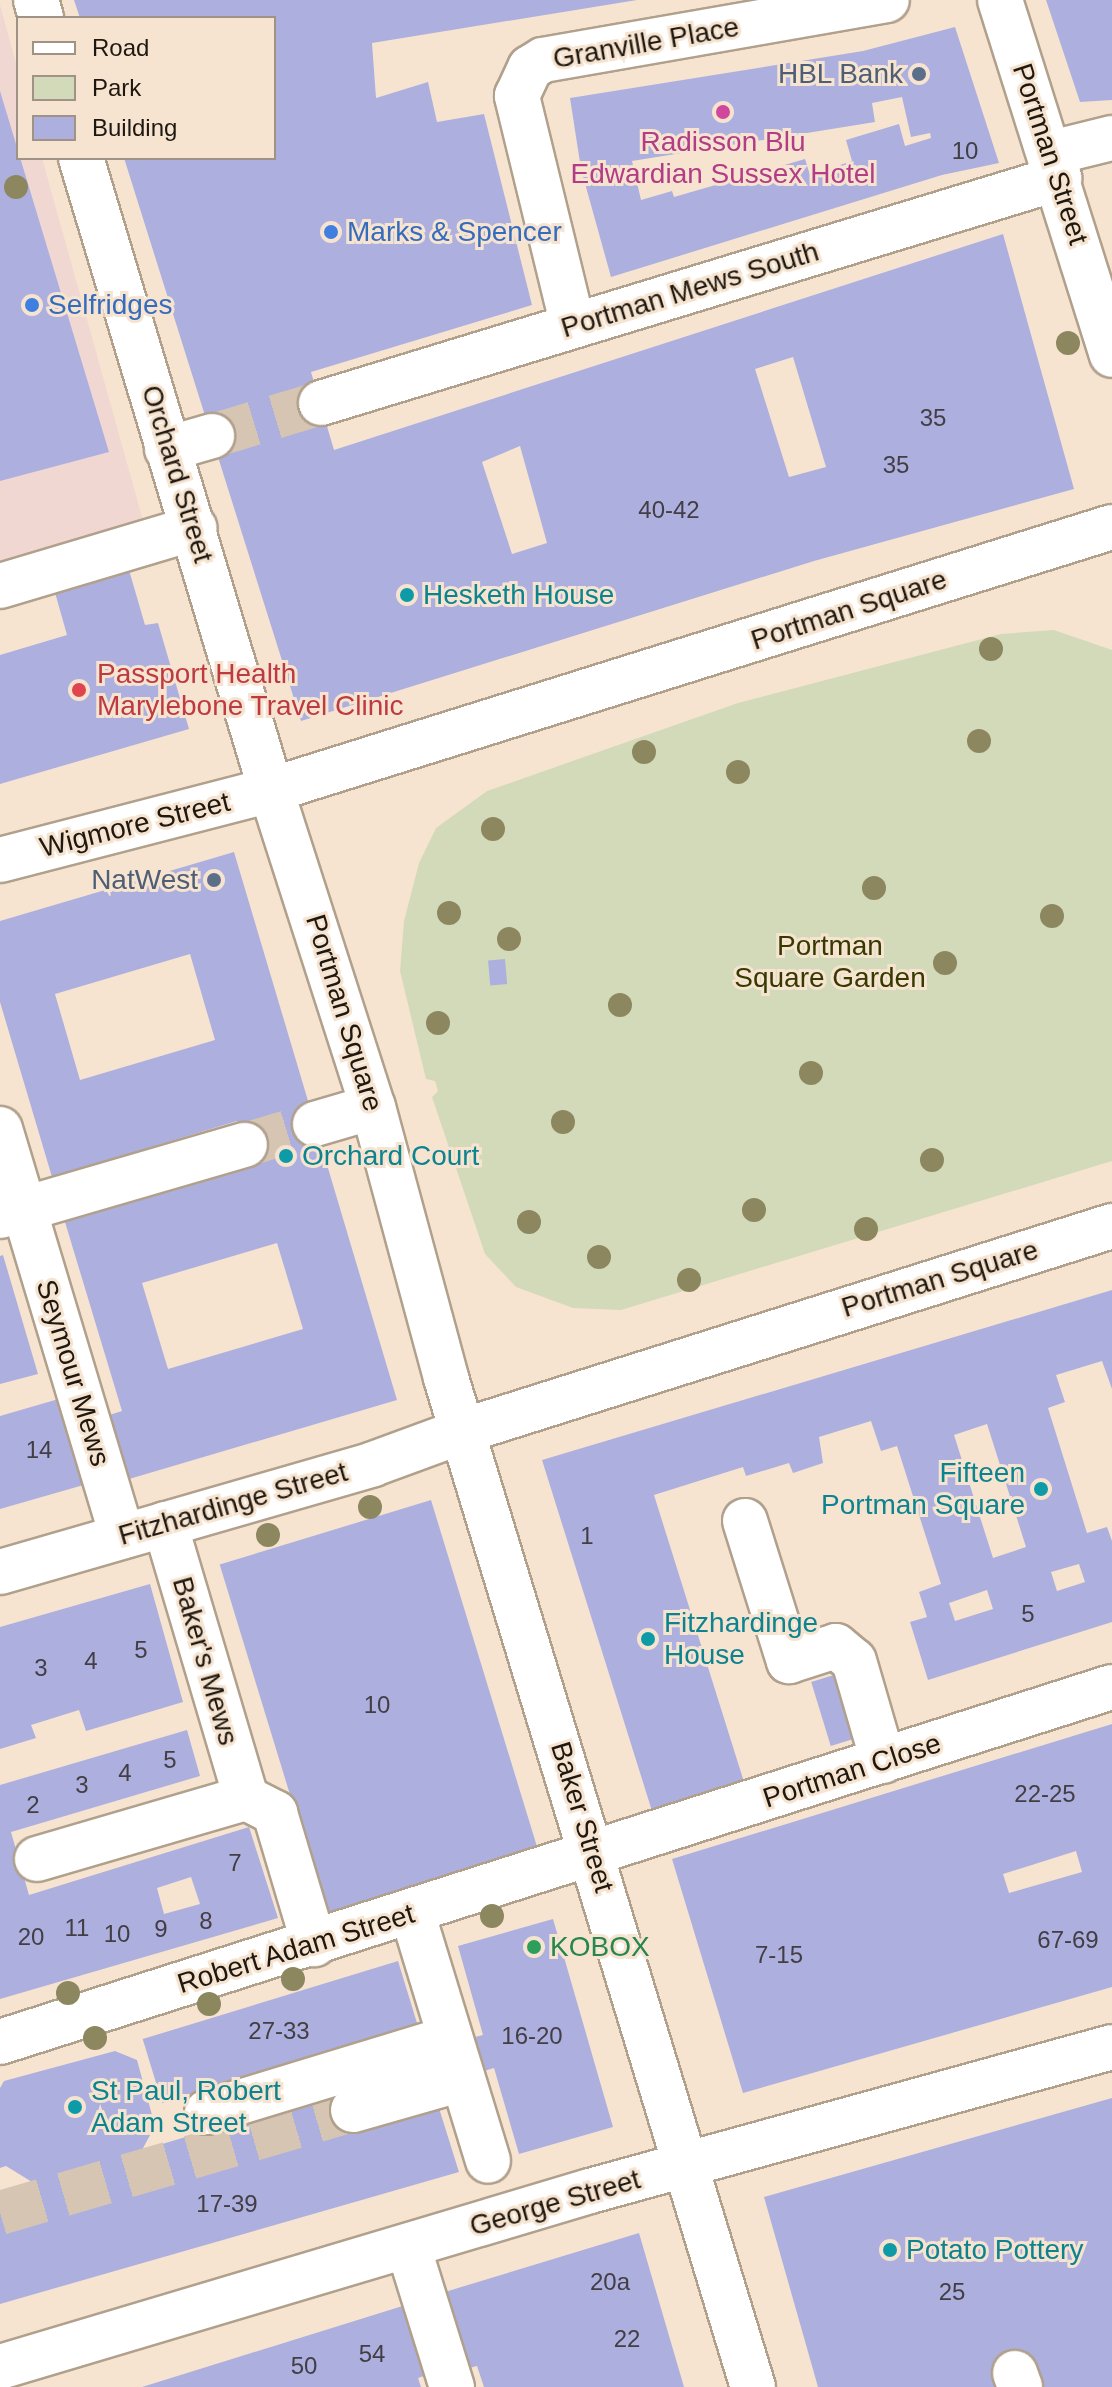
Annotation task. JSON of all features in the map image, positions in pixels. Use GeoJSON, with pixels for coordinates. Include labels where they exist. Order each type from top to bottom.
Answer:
{"type":"FeatureCollection","features":[{"type":"Feature","properties":{"kind":"street","name":"Granville Place"},"geometry":{"type":"LineString","coordinates":[[573,326],[517,96],[530,68],[543,60],[887,0]]}},
{"type":"Feature","properties":{"kind":"street","name":"Portman Street"},"geometry":{"type":"LineString","coordinates":[[1000,0],[1055,166],[1112,355]]}},
{"type":"Feature","properties":{"kind":"street","name":"Portman Mews South"},"geometry":{"type":"LineString","coordinates":[[321,403],[573,326],[1055,166],[1112,138]]}},
{"type":"Feature","properties":{"kind":"street","name":"Orchard Street"},"geometry":{"type":"LineString","coordinates":[[82,160],[167,449],[195,528],[271,790]]}},
{"type":"Feature","properties":{"kind":"street"},"geometry":{"type":"LineString","coordinates":[[167,449],[212,436]]}},
{"type":"Feature","properties":{"kind":"street","name":"Portman Square"},"geometry":{"type":"LineString","coordinates":[[1112,527],[271,790],[373,1107],[463,1431],[568,1394],[1112,1226]]}},
{"type":"Feature","properties":{"kind":"street"},"geometry":{"type":"LineString","coordinates":[[0,586],[195,528]]}},
{"type":"Feature","properties":{"kind":"street","name":"Wigmore Street"},"geometry":{"type":"LineString","coordinates":[[0,860],[271,790]]}},
{"type":"Feature","properties":{"kind":"street"},"geometry":{"type":"LineString","coordinates":[[315,1124],[373,1107]]}},
{"type":"Feature","properties":{"kind":"street","name":"Seymour Mews"},"geometry":{"type":"LineString","coordinates":[[0,1129],[27,1208],[122,1536]]}},
{"type":"Feature","properties":{"kind":"street"},"geometry":{"type":"LineString","coordinates":[[27,1208],[245,1145]]}},
{"type":"Feature","properties":{"kind":"street","name":"Fitzhardinge Street"},"geometry":{"type":"LineString","coordinates":[[0,1572],[463,1431]]}},
{"type":"Feature","properties":{"kind":"street","name":"Baker Street"},"geometry":{"type":"LineString","coordinates":[[463,1431],[753,2387]]}},
{"type":"Feature","properties":{"kind":"street"},"geometry":{"type":"LineString","coordinates":[[745,1521],[789,1661],[836,1646],[854,1661],[883,1761]]}},
{"type":"Feature","properties":{"kind":"street","name":"Baker's Mews"},"geometry":{"type":"LineString","coordinates":[[165,1524],[246,1798]]}},
{"type":"Feature","properties":{"kind":"street","name":"Portman Close"},"geometry":{"type":"LineString","coordinates":[[593,1856],[1112,1687]]}},
{"type":"Feature","properties":{"kind":"street"},"geometry":{"type":"LineString","coordinates":[[37,1859],[246,1798],[275,1813],[314,1944]]}},
{"type":"Feature","properties":{"kind":"street","name":"Robert Adam Street"},"geometry":{"type":"LineString","coordinates":[[0,2042],[593,1856]]}},
{"type":"Feature","properties":{"kind":"street"},"geometry":{"type":"LineString","coordinates":[[412,1912],[488,2161]]}},
{"type":"Feature","properties":{"kind":"street"},"geometry":{"type":"LineString","coordinates":[[207,2112],[450,2038]]}},
{"type":"Feature","properties":{"kind":"street","name":"George Street"},"geometry":{"type":"LineString","coordinates":[[0,2367],[686,2166],[1112,2047]]}},
{"type":"Feature","properties":{"kind":"street"},"geometry":{"type":"LineString","coordinates":[[353,2110],[462,2079]]}},
{"type":"Feature","properties":{"kind":"street"},"geometry":{"type":"LineString","coordinates":[[408,2246],[452,2387]]}},
{"type":"Feature","properties":{"kind":"shaded area"},"geometry":{"type":"Polygon","coordinates":[[[0,5],[16,63],[16,160],[43,160],[144,524],[0,564],[0,5]]]}},
{"type":"Feature","properties":{"kind":"green space","name":"Portman Square Garden"},"geometry":{"type":"Polygon","coordinates":[[[1054,630],[1112,650],[1112,1161],[621,1310],[573,1308],[516,1287],[485,1254],[432,1097],[438,1091],[435,1081],[426,1079],[400,971],[404,921],[419,863],[436,828],[487,791],[738,703],[1001,634],[1054,630]]]}},
{"type":"Feature","properties":{"kind":"building"},"geometry":{"type":"Polygon","coordinates":[[[74,0],[637,0],[372,43],[376,98],[428,82],[437,122],[484,114],[532,305],[311,372],[334,450],[1003,234],[1074,489],[814,561],[301,721],[125,160],[276,160],[276,16],[79,16],[74,0]],[[793,357],[755,369],[789,477],[826,467],[793,357]],[[520,446],[482,462],[512,554],[547,543],[520,446]]]}},
{"type":"Feature","properties":{"kind":"building"},"geometry":{"type":"Polygon","coordinates":[[[1046,0],[1112,0],[1112,100],[1080,102],[1046,0]]]}},
{"type":"Feature","properties":{"kind":"building"},"geometry":{"type":"Polygon","coordinates":[[[955,27],[999,163],[942,175],[611,277],[581,169],[570,98],[863,51],[955,27]],[[902,97],[872,103],[875,122],[632,161],[641,200],[672,191],[674,197],[805,159],[810,175],[852,161],[846,140],[899,124],[905,146],[931,138],[930,133],[911,137],[902,97]]]}},
{"type":"Feature","properties":{"kind":"building","name":"Selfridges"},"geometry":{"type":"Polygon","coordinates":[[[0,91],[16,144],[16,160],[21,160],[109,452],[0,481],[0,91]]]}},
{"type":"Feature","properties":{"kind":"building"},"geometry":{"type":"Polygon","coordinates":[[[129,570],[145,625],[158,623],[189,729],[0,784],[0,655],[67,635],[54,589],[129,570]]]}},
{"type":"Feature","properties":{"kind":"building","name":"Orchard Court"},"geometry":{"type":"Polygon","coordinates":[[[234,852],[397,1400],[119,1482],[100,1418],[122,1411],[65,1222],[251,1168],[237,1121],[52,1177],[0,1002],[0,921],[234,852]],[[190,954],[55,994],[80,1080],[215,1040],[190,954]],[[277,1243],[142,1283],[168,1369],[303,1329],[277,1243]]]}},
{"type":"Feature","properties":{"kind":"building"},"geometry":{"type":"Polygon","coordinates":[[[505,959],[507,984],[490,985],[488,960],[505,959]]]}},
{"type":"Feature","properties":{"kind":"building"},"geometry":{"type":"Polygon","coordinates":[[[3,1255],[38,1374],[0,1384],[0,1256],[3,1255]]]}},
{"type":"Feature","properties":{"kind":"building"},"geometry":{"type":"Polygon","coordinates":[[[1112,1290],[1112,1389],[1102,1361],[1056,1375],[1065,1402],[1048,1408],[1087,1533],[1107,1527],[1112,1541],[1112,1622],[928,1680],[910,1622],[927,1617],[919,1592],[941,1584],[897,1446],[881,1451],[871,1421],[819,1437],[823,1463],[793,1473],[789,1463],[746,1476],[743,1467],[654,1495],[744,1782],[652,1811],[542,1460],[1112,1290]],[[987,1424],[954,1435],[993,1558],[1026,1547],[987,1424]],[[1079,1564],[1051,1572],[1057,1591],[1085,1582],[1079,1564]],[[987,1590],[949,1603],[955,1621],[993,1609],[987,1590]]]}},
{"type":"Feature","properties":{"kind":"building"},"geometry":{"type":"Polygon","coordinates":[[[62,1398],[87,1484],[0,1509],[0,1416],[62,1398]]]}},
{"type":"Feature","properties":{"kind":"building"},"geometry":{"type":"Polygon","coordinates":[[[431,1500],[537,1848],[326,1913],[220,1565],[431,1500]]]}},
{"type":"Feature","properties":{"kind":"building"},"geometry":{"type":"Polygon","coordinates":[[[150,1584],[183,1702],[86,1731],[79,1710],[31,1725],[36,1738],[0,1749],[0,1627],[150,1584]]]}},
{"type":"Feature","properties":{"kind":"building"},"geometry":{"type":"Polygon","coordinates":[[[837,1674],[857,1738],[831,1746],[811,1682],[837,1674]]]}},
{"type":"Feature","properties":{"kind":"building"},"geometry":{"type":"Polygon","coordinates":[[[1112,1724],[1112,1987],[743,2093],[672,1859],[1112,1724]],[[1076,1851],[1003,1874],[1009,1893],[1082,1872],[1076,1851]]]}},
{"type":"Feature","properties":{"kind":"building"},"geometry":{"type":"Polygon","coordinates":[[[187,1730],[200,1776],[11,1832],[29,1895],[249,1827],[278,1918],[0,1999],[0,1785],[187,1730]],[[191,1877],[157,1888],[164,1914],[200,1904],[191,1877]]]}},
{"type":"Feature","properties":{"kind":"building"},"geometry":{"type":"Polygon","coordinates":[[[553,1919],[613,2127],[519,2154],[494,2068],[481,2072],[471,2038],[483,2035],[458,1946],[553,1919]]]}},
{"type":"Feature","properties":{"kind":"building"},"geometry":{"type":"Polygon","coordinates":[[[398,1961],[418,2025],[162,2103],[143,2039],[398,1961]]]}},
{"type":"Feature","properties":{"kind":"building"},"geometry":{"type":"Polygon","coordinates":[[[115,2051],[137,2060],[155,2126],[142,2150],[346,2089],[438,2105],[459,2172],[0,2304],[0,2191],[32,2182],[6,2166],[0,2168],[0,2088],[4,2081],[115,2051]]]}},
{"type":"Feature","properties":{"kind":"building"},"geometry":{"type":"Polygon","coordinates":[[[1112,2098],[1112,2387],[818,2387],[764,2197],[1112,2098]]]}},
{"type":"Feature","properties":{"kind":"building"},"geometry":{"type":"Polygon","coordinates":[[[639,2233],[684,2387],[484,2387],[477,2366],[458,2371],[435,2295],[639,2233]]]}},
{"type":"Feature","properties":{"kind":"building"},"geometry":{"type":"Polygon","coordinates":[[[409,2304],[430,2374],[418,2378],[421,2387],[142,2387],[409,2304]]]}},
{"type":"Feature","properties":{"kind":"tunnel"},"geometry":{"type":"LineString","coordinates":[[212,436],[321,403]]}},
{"type":"Feature","properties":{"kind":"tunnel"},"geometry":{"type":"LineString","coordinates":[[245,1145],[315,1124]]}},
{"type":"Feature","properties":{"kind":"tunnel"},"geometry":{"type":"LineString","coordinates":[[0,2213],[353,2110]]}},
{"type":"Feature","properties":{"kind":"place","name":"HBL Bank"},"geometry":{"type":"Point","coordinates":[919,74]}},
{"type":"Feature","properties":{"kind":"place","name":"Radisson Blu Edwardian Sussex Hotel"},"geometry":{"type":"Point","coordinates":[723,112]}},
{"type":"Feature","properties":{"kind":"place","name":"Marks & Spencer"},"geometry":{"type":"Point","coordinates":[331,232]}},
{"type":"Feature","properties":{"kind":"place","name":"Selfridges"},"geometry":{"type":"Point","coordinates":[32,305]}},
{"type":"Feature","properties":{"kind":"place","name":"Hesketh House"},"geometry":{"type":"Point","coordinates":[407,595]}},
{"type":"Feature","properties":{"kind":"place","name":"Passport Health Marylebone Travel Clinic"},"geometry":{"type":"Point","coordinates":[79,690]}},
{"type":"Feature","properties":{"kind":"place","name":"NatWest"},"geometry":{"type":"Point","coordinates":[214,880]}},
{"type":"Feature","properties":{"kind":"place","name":"Orchard Court"},"geometry":{"type":"Point","coordinates":[286,1156]}},
{"type":"Feature","properties":{"kind":"place","name":"Fifteen Portman Square"},"geometry":{"type":"Point","coordinates":[1041,1489]}},
{"type":"Feature","properties":{"kind":"place","name":"Fitzhardinge House"},"geometry":{"type":"Point","coordinates":[648,1639]}},
{"type":"Feature","properties":{"kind":"place","name":"KOBOX"},"geometry":{"type":"Point","coordinates":[534,1947]}},
{"type":"Feature","properties":{"kind":"place","name":"St Paul, Robert Adam Street"},"geometry":{"type":"Point","coordinates":[75,2107]}},
{"type":"Feature","properties":{"kind":"place","name":"Potato Pottery"},"geometry":{"type":"Point","coordinates":[890,2250]}}]}
